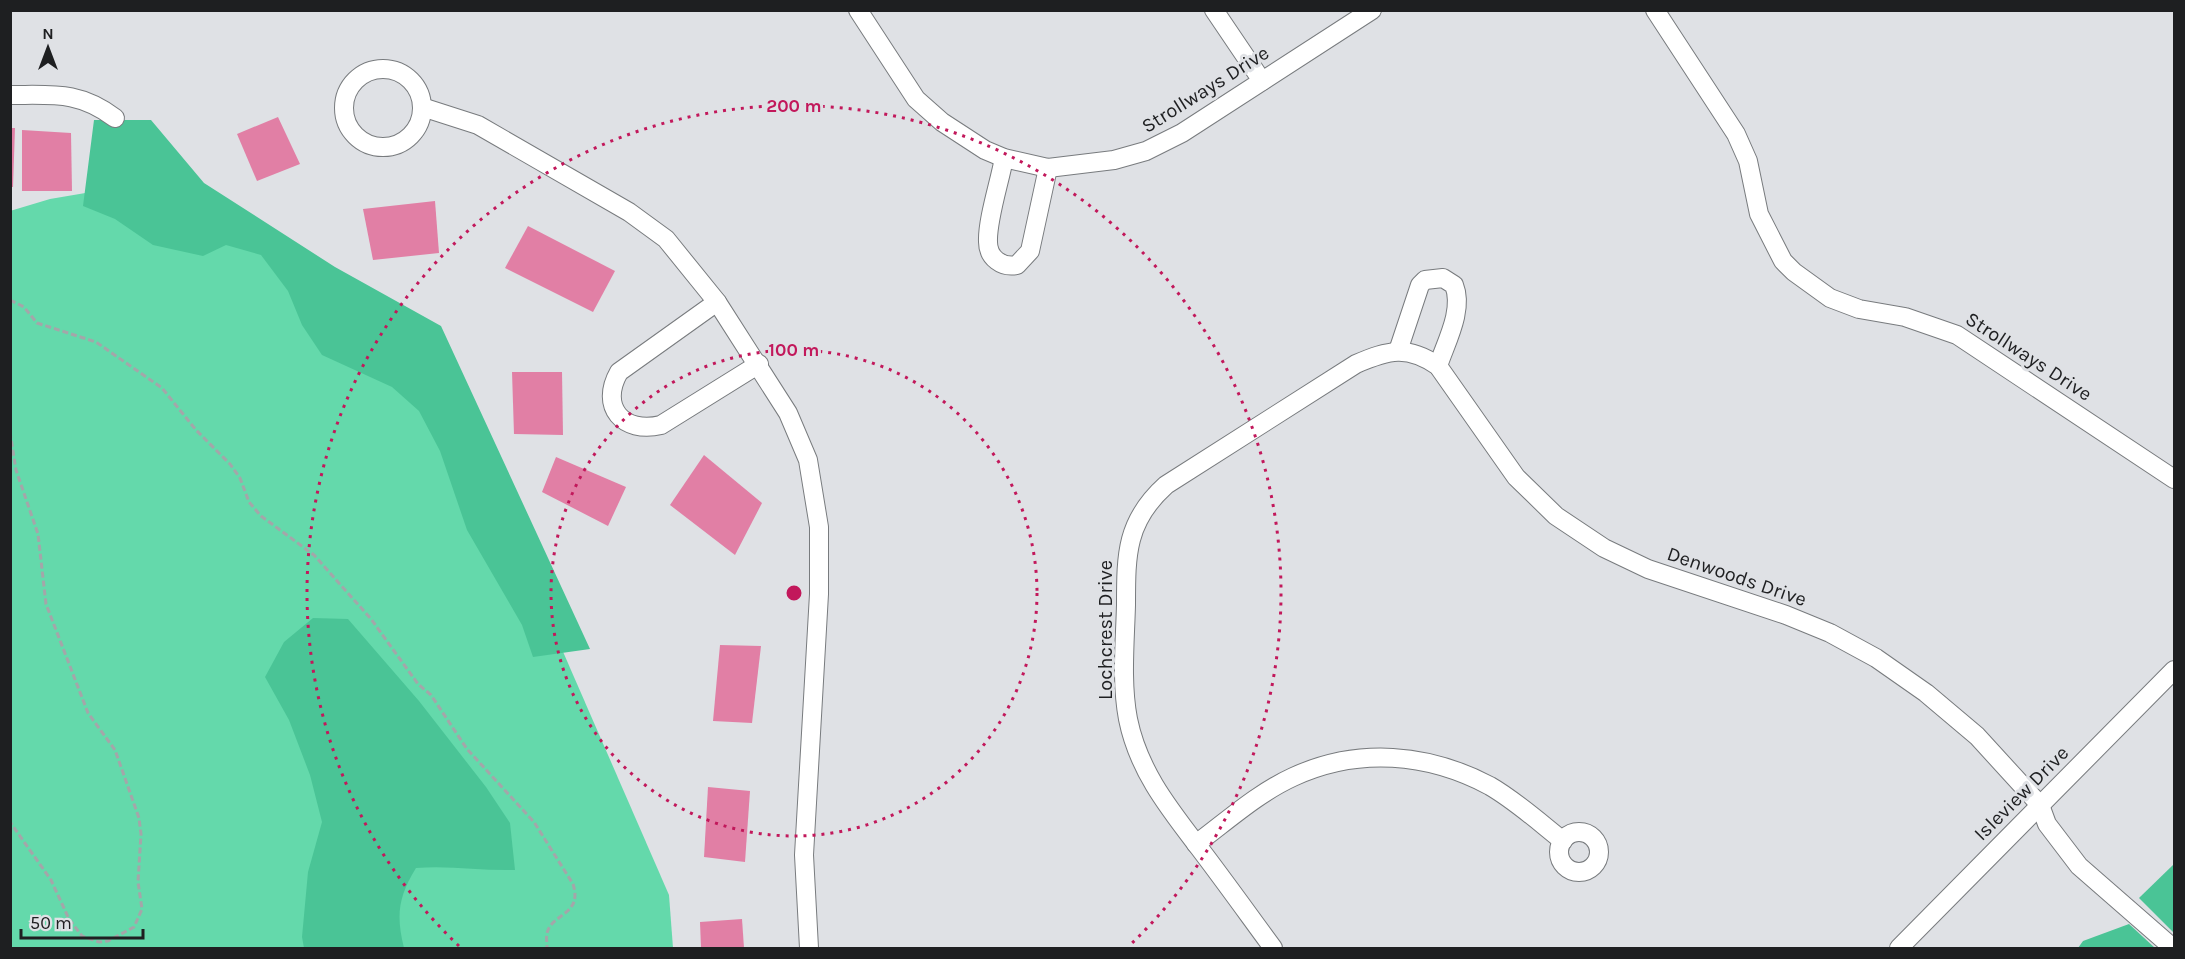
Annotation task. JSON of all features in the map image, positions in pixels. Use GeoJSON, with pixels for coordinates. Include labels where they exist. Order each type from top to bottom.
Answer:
{"type":"FeatureCollection","features":[{"type":"Feature","properties":{"kind":"street","name":"Strollways Drive"},"geometry":{"type":"LineString","coordinates":[[858,10],[894,70],[916,99],[964,137],[1004,158],[1048,168],[1114,160],[1146,151],[1182,133],[1372,10]]}},
{"type":"Feature","properties":{"kind":"street"},"geometry":{"type":"LineString","coordinates":[[1214,10],[1262,81]]}},
{"type":"Feature","properties":{"kind":"street","name":"Strollways Drive"},"geometry":{"type":"LineString","coordinates":[[1655,10],[1736,134],[1748,161],[1759,214],[1783,261],[1794,272],[1830,298],[1859,309],[1917,320],[1957,335],[2175,479]]}},
{"type":"Feature","properties":{"kind":"street"},"geometry":{"type":"LineString","coordinates":[[375,69],[394,70],[406,76],[418,89],[422,107],[421,120],[412,135],[386,147],[372,145],[359,138],[350,128],[344,105],[347,93],[354,82],[375,69]]}},
{"type":"Feature","properties":{"kind":"street"},"geometry":{"type":"LineString","coordinates":[[10,95],[68,95],[99,106],[115,118]]}},
{"type":"Feature","properties":{"kind":"street"},"geometry":{"type":"LineString","coordinates":[[422,107],[478,125],[629,212],[666,239],[717,302],[759,364],[788,413],[808,460],[819,527],[818,618],[804,855],[809,948]]}},
{"type":"Feature","properties":{"kind":"street"},"geometry":{"type":"LineString","coordinates":[[1004,158],[987,241],[992,256],[1005,265],[1017,265],[1030,251],[1048,168]]}},
{"type":"Feature","properties":{"kind":"street"},"geometry":{"type":"LineString","coordinates":[[1398,351],[1420,285],[1430,279],[1443,278],[1454,285],[1457,307],[1438,366]]}},
{"type":"Feature","properties":{"kind":"street"},"geometry":{"type":"LineString","coordinates":[[717,302],[619,372],[613,383],[611,395],[616,412],[624,421],[635,427],[647,429],[661,425],[759,364]]}},
{"type":"Feature","properties":{"kind":"street","name":"Lochcrest Drive"},"geometry":{"type":"LineString","coordinates":[[1273,948],[1170,812],[1149,777],[1136,748],[1128,719],[1124,689],[1126,561],[1138,516],[1150,499],[1166,485],[1346,370],[1378,354],[1398,351],[1424,357],[1438,366]]}},
{"type":"Feature","properties":{"kind":"street","name":"Denwoods Drive"},"geometry":{"type":"LineString","coordinates":[[1438,366],[1516,477],[1556,516],[1604,548],[1648,570],[1786,615],[1830,633],[1876,658],[1926,693],[1977,736],[2040,806],[2047,824],[2079,866],[2173,948]]}},
{"type":"Feature","properties":{"kind":"street","name":"Isleview Drive"},"geometry":{"type":"LineString","coordinates":[[1899,948],[2175,670]]}},
{"type":"Feature","properties":{"kind":"street"},"geometry":{"type":"LineString","coordinates":[[1196,844],[1270,789],[1293,777],[1325,765],[1361,758],[1393,757],[1423,760],[1458,771],[1492,787],[1563,841]]}},
{"type":"Feature","properties":{"kind":"path"},"geometry":{"type":"LineString","coordinates":[[10,300],[24,307],[37,323],[96,342],[162,388],[196,430],[230,464],[240,478],[249,502],[261,516],[314,555],[370,619],[418,684],[431,695],[467,749],[534,822],[573,884],[576,892],[572,906],[550,926],[546,948]]}},
{"type":"Feature","properties":{"kind":"path"},"geometry":{"type":"LineString","coordinates":[[10,432],[16,470],[38,534],[46,604],[88,713],[115,750],[139,818],[141,834],[138,882],[142,909],[134,927],[108,941],[99,942],[82,936],[69,919],[51,880],[10,822]]}},
{"type":"Feature","properties":{"kind":"green space"},"geometry":{"type":"Polygon","coordinates":[[[94,120],[151,120],[204,183],[335,267],[441,326],[590,649],[533,657],[522,625],[467,530],[440,451],[419,411],[392,387],[322,355],[302,325],[288,291],[261,255],[226,245],[203,256],[153,245],[115,219],[83,206],[94,120]]]}},
{"type":"Feature","properties":{"kind":"green space"},"geometry":{"type":"Polygon","coordinates":[[[162,180],[422,328],[669,895],[673,948],[11,948],[10,211],[50,199],[162,180]]]}},
{"type":"Feature","properties":{"kind":"green space"},"geometry":{"type":"Polygon","coordinates":[[[313,618],[348,619],[419,701],[486,787],[510,823],[515,870],[416,868],[405,888],[400,907],[400,926],[404,948],[304,948],[302,937],[308,872],[322,822],[310,775],[289,720],[265,677],[284,642],[313,618]]]}},
{"type":"Feature","properties":{"kind":"green space"},"geometry":{"type":"Polygon","coordinates":[[[2174,864],[2174,933],[2139,898],[2174,864]]]}},
{"type":"Feature","properties":{"kind":"green space"},"geometry":{"type":"Polygon","coordinates":[[[2129,924],[2155,948],[2078,948],[2083,941],[2129,924]]]}},
{"type":"Feature","properties":{"kind":"building"},"geometry":{"type":"Polygon","coordinates":[[[278,117],[300,164],[257,181],[237,134],[278,117]]]}},
{"type":"Feature","properties":{"kind":"building"},"geometry":{"type":"Polygon","coordinates":[[[10,128],[15,128],[13,187],[10,187],[10,128]]]}},
{"type":"Feature","properties":{"kind":"building"},"geometry":{"type":"Polygon","coordinates":[[[22,130],[71,133],[72,191],[22,191],[22,130]]]}},
{"type":"Feature","properties":{"kind":"building"},"geometry":{"type":"Polygon","coordinates":[[[435,201],[439,253],[373,260],[363,209],[435,201]]]}},
{"type":"Feature","properties":{"kind":"building"},"geometry":{"type":"Polygon","coordinates":[[[528,226],[615,271],[593,312],[505,268],[528,226]]]}},
{"type":"Feature","properties":{"kind":"building"},"geometry":{"type":"Polygon","coordinates":[[[512,372],[562,372],[563,435],[514,434],[512,372]]]}},
{"type":"Feature","properties":{"kind":"building"},"geometry":{"type":"Polygon","coordinates":[[[704,455],[762,503],[735,555],[670,505],[704,455]]]}},
{"type":"Feature","properties":{"kind":"building"},"geometry":{"type":"Polygon","coordinates":[[[556,457],[626,487],[608,526],[542,492],[556,457]]]}},
{"type":"Feature","properties":{"kind":"building"},"geometry":{"type":"Polygon","coordinates":[[[720,645],[761,646],[752,723],[713,721],[720,645]]]}},
{"type":"Feature","properties":{"kind":"building"},"geometry":{"type":"Polygon","coordinates":[[[708,787],[750,791],[745,862],[704,857],[708,787]]]}},
{"type":"Feature","properties":{"kind":"building"},"geometry":{"type":"Polygon","coordinates":[[[742,919],[744,948],[701,948],[700,922],[742,919]]]}}]}
